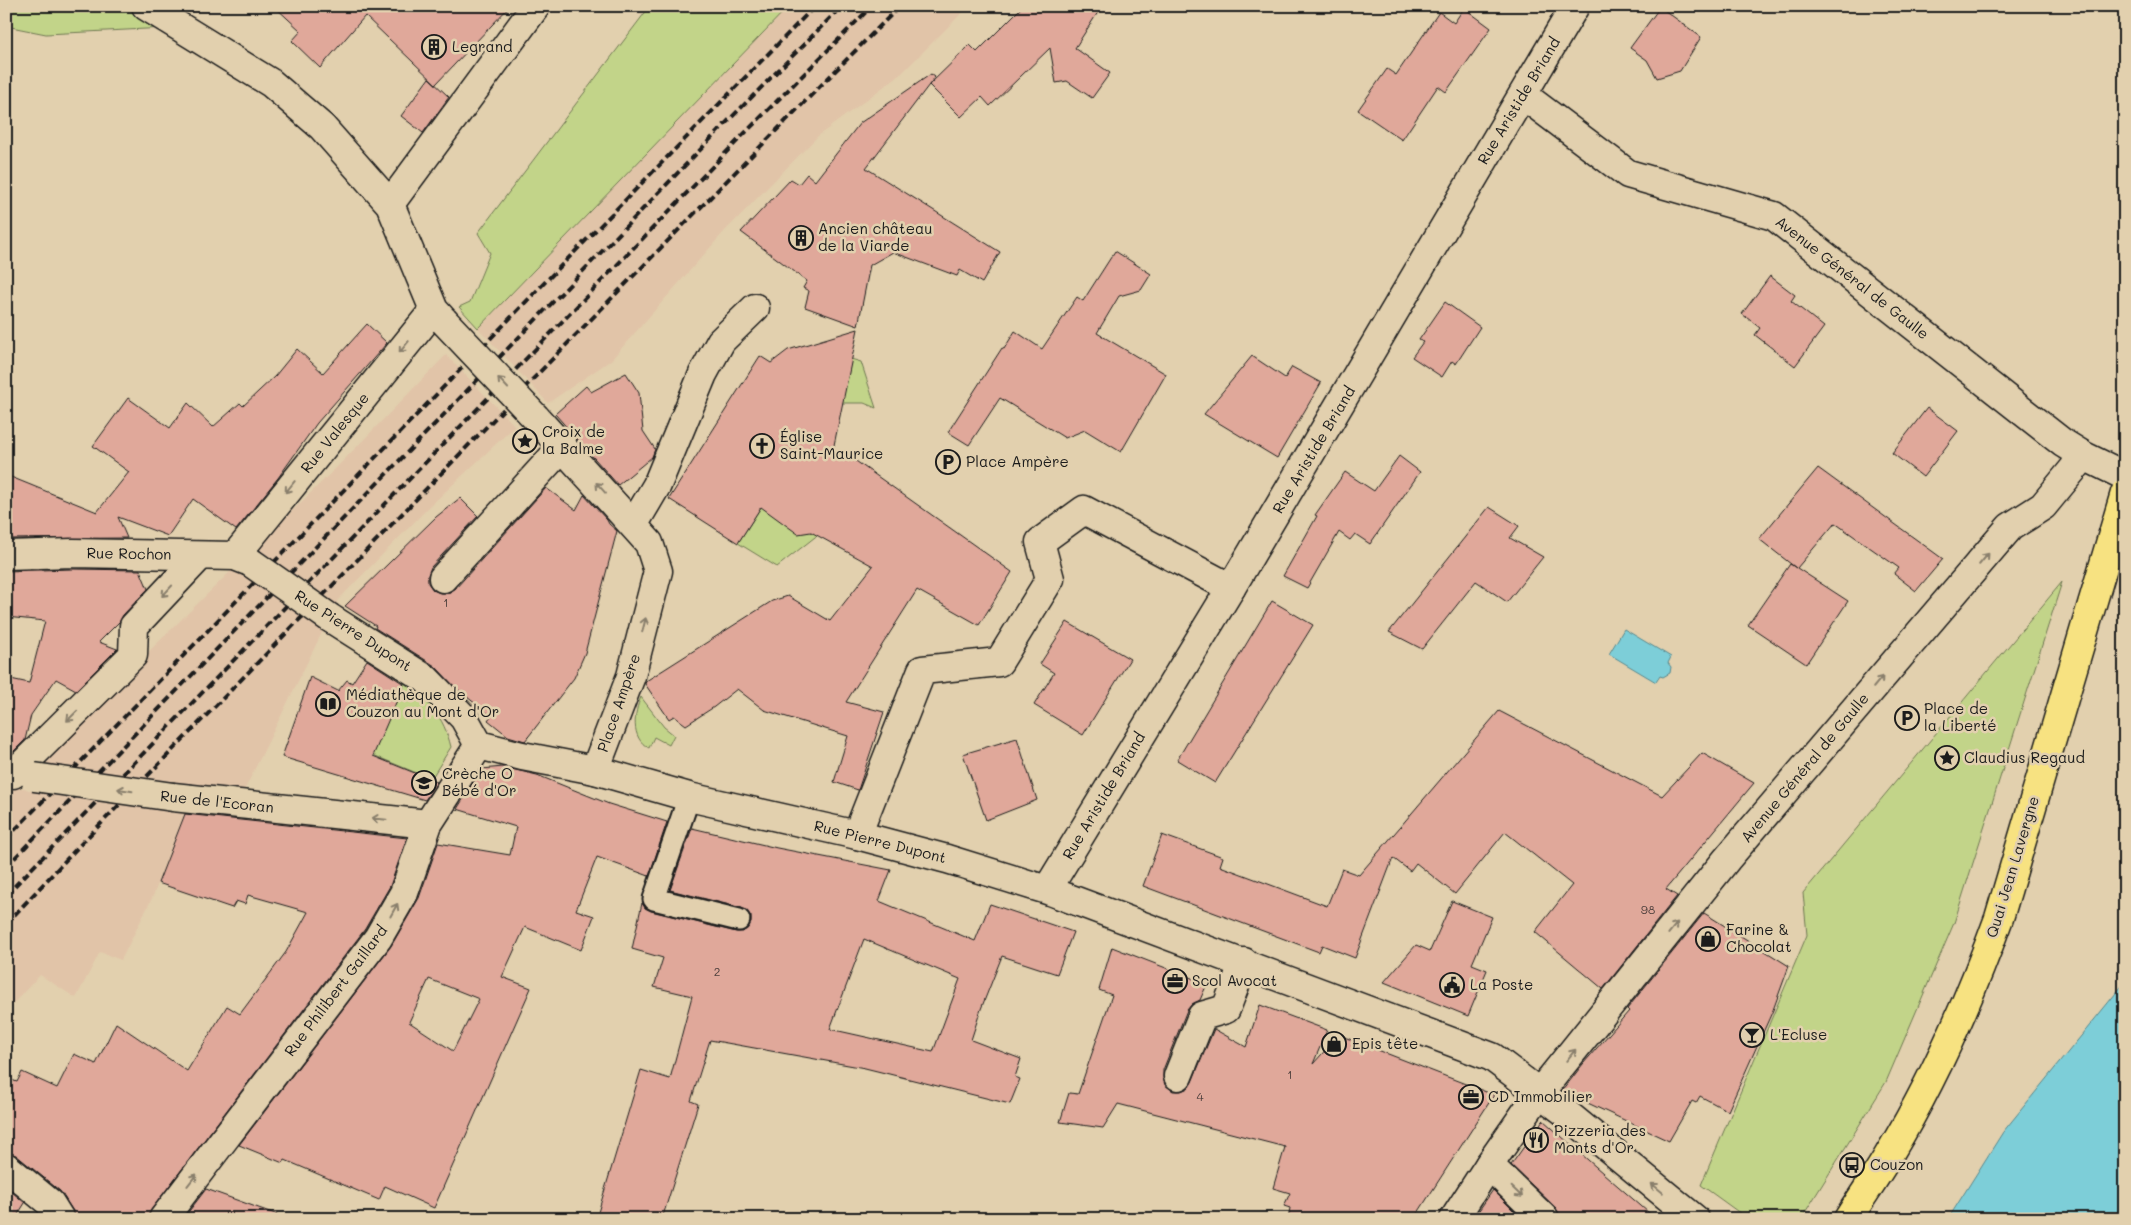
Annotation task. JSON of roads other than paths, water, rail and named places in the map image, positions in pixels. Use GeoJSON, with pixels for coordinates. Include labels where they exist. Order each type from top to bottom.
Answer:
{"type":"FeatureCollection","features":[{"type":"Feature","properties":{"kind":"main road","name":"Quai Jean Lavergne"},"geometry":{"type":"LineString","coordinates":[[1848,1219],[1892,1151],[1935,1069],[1983,963],[1999,918],[2125,493]]}},
{"type":"Feature","properties":{"kind":"street"},"geometry":{"type":"LineString","coordinates":[[146,6],[271,83],[322,128],[390,204],[439,315]]}},
{"type":"Feature","properties":{"kind":"street"},"geometry":{"type":"LineString","coordinates":[[390,204],[536,6]]}},
{"type":"Feature","properties":{"kind":"street","name":"Rue Aristide Briand"},"geometry":{"type":"LineString","coordinates":[[1047,890],[1231,588],[1575,6]]}},
{"type":"Feature","properties":{"kind":"street","name":"Avenue Général de Gaulle"},"geometry":{"type":"LineString","coordinates":[[1523,95],[1628,174],[1774,216],[2064,443],[2084,456],[2125,476]]}},
{"type":"Feature","properties":{"kind":"street"},"geometry":{"type":"LineString","coordinates":[[634,524],[657,485],[707,366],[721,341],[755,308]]}},
{"type":"Feature","properties":{"kind":"street","name":"Place Ampère"},"geometry":{"type":"LineString","coordinates":[[439,315],[563,446],[650,543],[658,571],[631,676],[595,770]]}},
{"type":"Feature","properties":{"kind":"street","name":"Rue Valesque"},"geometry":{"type":"LineString","coordinates":[[242,559],[439,315]]}},
{"type":"Feature","properties":{"kind":"street"},"geometry":{"type":"LineString","coordinates":[[443,578],[563,446]]}},
{"type":"Feature","properties":{"kind":"street","name":"Avenue Général de Gaulle"},"geometry":{"type":"LineString","coordinates":[[1454,1219],[1540,1092],[1727,859],[2010,527],[2042,506],[2084,456]]}},
{"type":"Feature","properties":{"kind":"street"},"geometry":{"type":"LineString","coordinates":[[857,835],[922,670],[999,662],[1050,579],[1040,542],[1084,510],[1231,588]]}},
{"type":"Feature","properties":{"kind":"street","name":"Rue Rochon"},"geometry":{"type":"LineString","coordinates":[[6,555],[73,553],[200,556],[242,559]]}},
{"type":"Feature","properties":{"kind":"street"},"geometry":{"type":"LineString","coordinates":[[18,774],[133,656],[134,626],[200,556]]}},
{"type":"Feature","properties":{"kind":"street","name":"Rue Pierre Dupont"},"geometry":{"type":"LineString","coordinates":[[242,559],[426,679],[464,718],[479,745],[522,756],[595,770],[689,797],[857,835],[947,859],[1047,890],[1244,962],[1492,1057],[1540,1092],[1695,1219]]}},
{"type":"Feature","properties":{"kind":"street","name":"Rue Philibert Gaillard"},"geometry":{"type":"LineString","coordinates":[[162,1219],[378,938],[404,893],[428,824],[479,745]]}},
{"type":"Feature","properties":{"kind":"street","name":"Rue de l'Ecoran"},"geometry":{"type":"LineString","coordinates":[[18,774],[173,798],[428,824]]}},
{"type":"Feature","properties":{"kind":"street"},"geometry":{"type":"LineString","coordinates":[[689,797],[654,899],[739,920]]}},
{"type":"Feature","properties":{"kind":"street"},"geometry":{"type":"LineString","coordinates":[[1178,1076],[1202,1016],[1226,1009],[1244,962]]}},
{"type":"Feature","properties":{"kind":"street"},"geometry":{"type":"LineString","coordinates":[[1489,1165],[1545,1219]]}},
{"type":"Feature","properties":{"kind":"street"},"geometry":{"type":"LineString","coordinates":[[6,1167],[50,1203],[60,1219]]}},
{"type":"Feature","properties":{"kind":"water"},"geometry":{"type":"Polygon","coordinates":[[[1624,629],[1671,657],[1668,663],[1671,667],[1670,673],[1663,677],[1660,676],[1656,682],[1609,654],[1624,629]]]}},
{"type":"Feature","properties":{"kind":"water"},"geometry":{"type":"Polygon","coordinates":[[[2125,982],[2125,1219],[1948,1219],[2003,1132],[2125,982]]]}},
{"type":"Feature","properties":{"kind":"railway"},"geometry":{"type":"LineString","coordinates":[[6,839],[815,6]]}},
{"type":"Feature","properties":{"kind":"railway"},"geometry":{"type":"LineString","coordinates":[[6,867],[729,120],[842,6]]}},
{"type":"Feature","properties":{"kind":"railway"},"geometry":{"type":"LineString","coordinates":[[6,895],[744,134],[872,6]]}},
{"type":"Feature","properties":{"kind":"railway"},"geometry":{"type":"LineString","coordinates":[[6,924],[78,847],[590,320],[900,6]]}},
{"type":"Feature","properties":{"kind":"place","name":"Legrand"},"geometry":{"type":"Point","coordinates":[434,47]}},
{"type":"Feature","properties":{"kind":"place","name":"Ancien château de la Viarde"},"geometry":{"type":"Point","coordinates":[801,238]}},
{"type":"Feature","properties":{"kind":"place","name":"Croix de la Balme"},"geometry":{"type":"Point","coordinates":[525,441]}},
{"type":"Feature","properties":{"kind":"place","name":"Église Saint-Maurice"},"geometry":{"type":"Point","coordinates":[762,446]}},
{"type":"Feature","properties":{"kind":"place","name":"Place Ampère"},"geometry":{"type":"Point","coordinates":[948,462]}},
{"type":"Feature","properties":{"kind":"place","name":"Médiathèque de Couzon au Mont d'Or"},"geometry":{"type":"Point","coordinates":[328,704]}},
{"type":"Feature","properties":{"kind":"place","name":"Place de la Liberté"},"geometry":{"type":"Point","coordinates":[1907,718]}},
{"type":"Feature","properties":{"kind":"place","name":"Claudius Regaud"},"geometry":{"type":"Point","coordinates":[1947,758]}},
{"type":"Feature","properties":{"kind":"place","name":"Crèche O Bébé d'Or"},"geometry":{"type":"Point","coordinates":[424,783]}},
{"type":"Feature","properties":{"kind":"place","name":"Farine & Chocolat"},"geometry":{"type":"Point","coordinates":[1708,939]}},
{"type":"Feature","properties":{"kind":"place","name":"Scol Avocat"},"geometry":{"type":"Point","coordinates":[1175,981]}},
{"type":"Feature","properties":{"kind":"place","name":"La Poste"},"geometry":{"type":"Point","coordinates":[1452,985]}},
{"type":"Feature","properties":{"kind":"place","name":"L'Ecluse"},"geometry":{"type":"Point","coordinates":[1752,1035]}},
{"type":"Feature","properties":{"kind":"place","name":"Epis tête"},"geometry":{"type":"Point","coordinates":[1334,1044]}},
{"type":"Feature","properties":{"kind":"place","name":"CD Immobilier"},"geometry":{"type":"Point","coordinates":[1471,1097]}},
{"type":"Feature","properties":{"kind":"place","name":"Pizzeria des Monts d'Or"},"geometry":{"type":"Point","coordinates":[1536,1140]}},
{"type":"Feature","properties":{"kind":"place","name":"Couzon"},"geometry":{"type":"Point","coordinates":[1852,1165]}}]}
